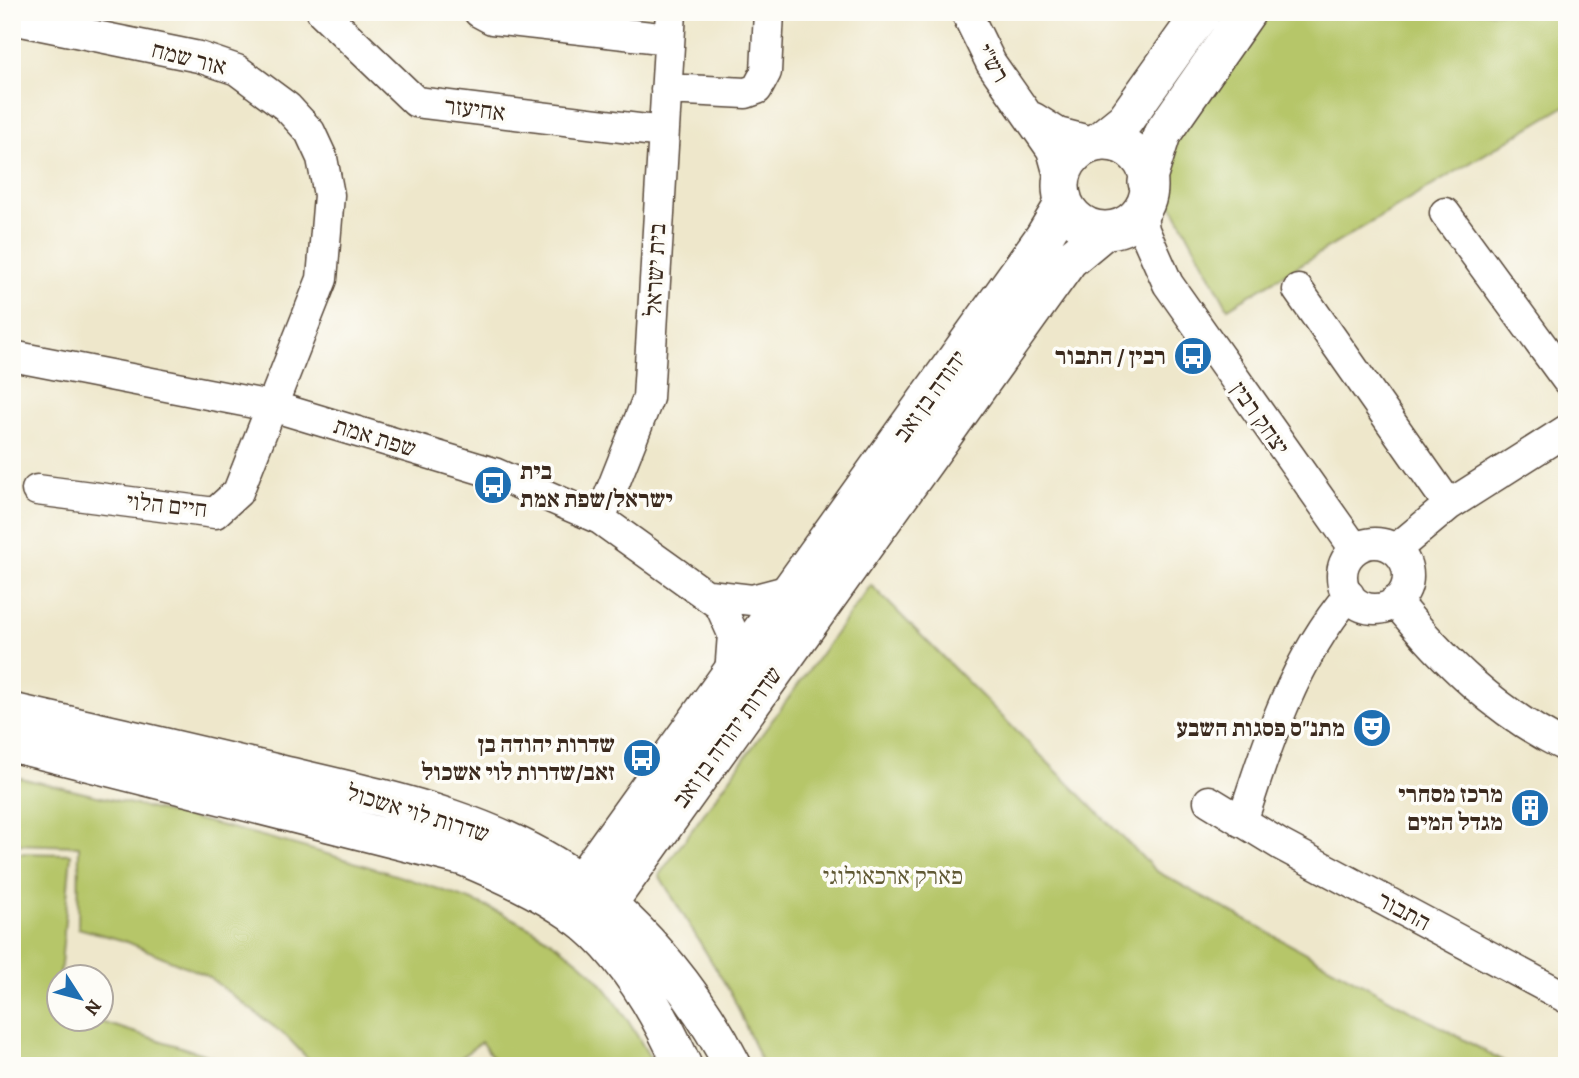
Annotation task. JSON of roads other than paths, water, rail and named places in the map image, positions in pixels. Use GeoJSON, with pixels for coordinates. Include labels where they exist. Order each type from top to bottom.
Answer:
{"type":"FeatureCollection","features":[{"type":"Feature","properties":{"kind":"main road"},"geometry":{"type":"LineString","coordinates":[[1202,12],[1125,120],[1096,142],[1082,148],[1068,163],[1063,192],[1077,221],[1108,231],[1130,222],[1144,195],[1162,134],[1247,12]]}},
{"type":"Feature","properties":{"kind":"main road"},"geometry":{"type":"LineString","coordinates":[[1096,142],[1115,142],[1131,150],[1143,164],[1144,195]]}},
{"type":"Feature","properties":{"kind":"main road","name":"יהודה בן זאב"},"geometry":{"type":"LineString","coordinates":[[790,590],[1043,237],[1060,210],[1063,192]]}},
{"type":"Feature","properties":{"kind":"main road","name":"שדרות יהודה בן זאב"},"geometry":{"type":"LineString","coordinates":[[588,901],[1069,260],[1108,231]]}},
{"type":"Feature","properties":{"kind":"main road","name":"שדרות יהודה בן זאב"},"geometry":{"type":"LineString","coordinates":[[588,901],[730,674],[790,590]]}},
{"type":"Feature","properties":{"kind":"main road","name":"שדרות לוי אשכול"},"geometry":{"type":"LineString","coordinates":[[12,712],[411,807],[517,845],[665,964],[692,998],[733,1066]]}},
{"type":"Feature","properties":{"kind":"main road","name":"שדרות לוי אשכול"},"geometry":{"type":"LineString","coordinates":[[12,743],[464,857],[536,890],[588,901]]}},
{"type":"Feature","properties":{"kind":"main road","name":"שדרות לוי אשכול"},"geometry":{"type":"LineString","coordinates":[[588,901],[610,951],[644,995],[683,1066]]}},
{"type":"Feature","properties":{"kind":"street","name":"אחיעזר"},"geometry":{"type":"LineString","coordinates":[[322,12],[416,102],[663,132]]}},
{"type":"Feature","properties":{"kind":"street"},"geometry":{"type":"LineString","coordinates":[[479,12],[492,19],[670,26]]}},
{"type":"Feature","properties":{"kind":"street"},"geometry":{"type":"LineString","coordinates":[[666,89],[746,93],[757,89],[765,72],[769,12]]}},
{"type":"Feature","properties":{"kind":"street","name":"רש\"י"},"geometry":{"type":"LineString","coordinates":[[966,12],[991,63],[1052,150],[1063,192]]}},
{"type":"Feature","properties":{"kind":"street","name":"אור שמח"},"geometry":{"type":"LineString","coordinates":[[12,19],[199,57],[237,70],[287,107],[310,132],[322,158],[329,195],[322,279],[275,407]]}},
{"type":"Feature","properties":{"kind":"street","name":"בית ישראל"},"geometry":{"type":"LineString","coordinates":[[600,519],[648,398],[670,26]]}},
{"type":"Feature","properties":{"kind":"street","name":"רש\"י"},"geometry":{"type":"LineString","coordinates":[[1026,110],[1050,129],[1096,142]]}},
{"type":"Feature","properties":{"kind":"street","name":"יצחק רבין"},"geometry":{"type":"LineString","coordinates":[[1144,195],[1144,230],[1168,284]]}},
{"type":"Feature","properties":{"kind":"street"},"geometry":{"type":"LineString","coordinates":[[1445,213],[1567,380]]}},
{"type":"Feature","properties":{"kind":"street","name":"יצחק רבין"},"geometry":{"type":"LineString","coordinates":[[1108,231],[1142,253],[1168,284],[1355,550]]}},
{"type":"Feature","properties":{"kind":"street"},"geometry":{"type":"LineString","coordinates":[[1298,290],[1449,505]]}},
{"type":"Feature","properties":{"kind":"street","name":"שפת אמת"},"geometry":{"type":"LineString","coordinates":[[12,356],[275,407],[494,473],[600,519],[720,605],[733,634],[730,674]]}},
{"type":"Feature","properties":{"kind":"street","name":"חיים הלוי"},"geometry":{"type":"LineString","coordinates":[[37,490],[215,513],[238,492],[275,407]]}},
{"type":"Feature","properties":{"kind":"street"},"geometry":{"type":"LineString","coordinates":[[1395,550],[1449,505],[1567,430]]}},
{"type":"Feature","properties":{"kind":"street"},"geometry":{"type":"LineString","coordinates":[[1379,543],[1395,550],[1405,563],[1407,580],[1395,601],[1382,607],[1369,608],[1358,604],[1349,596],[1344,586],[1343,566],[1355,550],[1379,543]]}},
{"type":"Feature","properties":{"kind":"street","name":"שפת אמת"},"geometry":{"type":"LineString","coordinates":[[709,595],[752,600],[790,590]]}},
{"type":"Feature","properties":{"kind":"street"},"geometry":{"type":"LineString","coordinates":[[1242,822],[1301,665],[1326,622],[1349,596]]}},
{"type":"Feature","properties":{"kind":"street"},"geometry":{"type":"LineString","coordinates":[[1395,601],[1425,637],[1484,695],[1567,747]]}},
{"type":"Feature","properties":{"kind":"street","name":"התבור"},"geometry":{"type":"LineString","coordinates":[[1209,801],[1242,822],[1567,998]]}},
{"type":"Feature","properties":{"kind":"place","name":"רבין / התבור"},"geometry":{"type":"Point","coordinates":[1193,356]}},
{"type":"Feature","properties":{"kind":"place","name":"בית ישראל/שפת אמת"},"geometry":{"type":"Point","coordinates":[493,485]}},
{"type":"Feature","properties":{"kind":"place","name":"מתנ\"ס פסגות השבע"},"geometry":{"type":"Point","coordinates":[1372,728]}},
{"type":"Feature","properties":{"kind":"place","name":"שדרות יהודה בן זאב/שדרות לוי אשכול"},"geometry":{"type":"Point","coordinates":[642,758]}},
{"type":"Feature","properties":{"kind":"place","name":"מרכז מסחרי מגדל המים"},"geometry":{"type":"Point","coordinates":[1530,808]}},
{"type":"Feature","properties":{"kind":"park label","name":"פארק ארכאולוגי"},"geometry":{"type":"Point","coordinates":[893,876]}}]}
